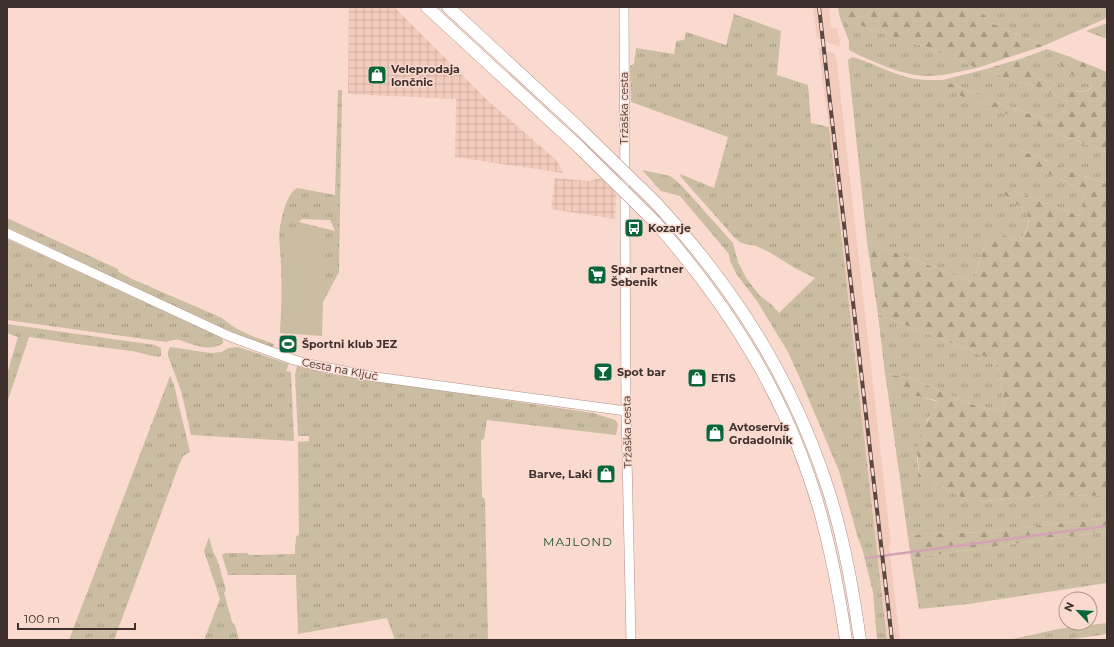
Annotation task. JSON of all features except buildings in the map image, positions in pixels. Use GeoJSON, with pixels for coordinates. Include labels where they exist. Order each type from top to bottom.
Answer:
{"type":"FeatureCollection","features":[{"type":"Feature","properties":{"kind":"highway"},"geometry":{"type":"LineString","coordinates":[[427,7],[626,192],[655,222],[691,264],[724,308],[757,361],[785,416],[808,475],[821,514],[835,575],[846,640]]}},
{"type":"Feature","properties":{"kind":"highway"},"geometry":{"type":"LineString","coordinates":[[448,7],[579,128],[655,202],[698,251],[725,285],[748,319],[767,350],[790,393],[815,451],[840,530],[860,640]]}},
{"type":"Feature","properties":{"kind":"street","name":"Tržaška cesta"},"geometry":{"type":"LineString","coordinates":[[624,7],[626,411],[631,640]]}},
{"type":"Feature","properties":{"kind":"street","name":"Cesta na Ključ"},"geometry":{"type":"LineString","coordinates":[[7,233],[231,337],[294,360],[369,376],[626,411]]}},
{"type":"Feature","properties":{"kind":"shaded area"},"geometry":{"type":"Polygon","coordinates":[[[349,7],[394,7],[485,98],[556,160],[563,173],[455,157],[456,99],[348,94],[349,7]]]}},
{"type":"Feature","properties":{"kind":"shaded area"},"geometry":{"type":"Polygon","coordinates":[[[813,7],[829,7],[831,27],[837,29],[840,41],[839,47],[817,38],[813,7]]]}},
{"type":"Feature","properties":{"kind":"shaded area"},"geometry":{"type":"Polygon","coordinates":[[[818,47],[835,54],[837,63],[891,545],[889,546],[900,640],[887,640],[829,127],[818,47]]]}},
{"type":"Feature","properties":{"kind":"shaded area"},"geometry":{"type":"Polygon","coordinates":[[[617,174],[615,219],[551,209],[555,178],[589,181],[617,174]]]}},
{"type":"Feature","properties":{"kind":"green space"},"geometry":{"type":"Polygon","coordinates":[[[838,7],[959,7],[985,15],[991,23],[1043,46],[977,68],[923,46],[840,18],[838,7]]]}},
{"type":"Feature","properties":{"kind":"green space"},"geometry":{"type":"Polygon","coordinates":[[[959,7],[1107,7],[1107,18],[1043,46],[959,7]]]}},
{"type":"Feature","properties":{"kind":"green space"},"geometry":{"type":"Polygon","coordinates":[[[734,14],[781,31],[777,75],[808,85],[811,123],[829,127],[887,640],[877,640],[873,592],[862,548],[839,471],[788,352],[757,301],[737,275],[730,261],[729,254],[680,196],[661,191],[642,170],[670,176],[681,185],[733,243],[738,262],[746,278],[760,296],[771,304],[779,313],[815,278],[769,252],[756,246],[741,243],[681,177],[680,174],[714,188],[728,137],[631,102],[630,66],[634,64],[636,48],[674,54],[676,41],[684,40],[686,32],[726,45],[734,14]]]}},
{"type":"Feature","properties":{"kind":"green space"},"geometry":{"type":"Polygon","coordinates":[[[840,18],[923,46],[977,68],[944,75],[925,76],[906,73],[886,67],[849,50],[849,41],[840,18]]]}},
{"type":"Feature","properties":{"kind":"green space"},"geometry":{"type":"Polygon","coordinates":[[[1107,23],[1107,39],[1086,31],[1107,23]]]}},
{"type":"Feature","properties":{"kind":"green space"},"geometry":{"type":"Polygon","coordinates":[[[1047,49],[1065,55],[1060,64],[1066,71],[1092,85],[1089,89],[1079,92],[1072,91],[1035,76],[1023,58],[1047,49]]]}},
{"type":"Feature","properties":{"kind":"green space"},"geometry":{"type":"Polygon","coordinates":[[[1065,55],[1107,72],[1107,152],[933,85],[930,80],[943,80],[995,102],[1056,123],[1064,111],[1067,101],[1035,86],[1012,81],[986,69],[1023,58],[1033,74],[1040,79],[1072,91],[1079,92],[1089,89],[1092,85],[1066,71],[1060,64],[1065,55]]]}},
{"type":"Feature","properties":{"kind":"green space"},"geometry":{"type":"Polygon","coordinates":[[[852,57],[910,78],[930,80],[934,85],[1107,152],[1107,184],[1072,172],[1020,150],[1015,157],[1041,171],[1065,181],[1083,193],[1081,211],[1079,216],[1014,191],[1004,194],[1028,213],[1027,228],[1019,241],[997,233],[986,242],[973,282],[867,242],[848,60],[852,57]]]}},
{"type":"Feature","properties":{"kind":"green space"},"geometry":{"type":"Polygon","coordinates":[[[986,69],[1012,81],[1035,86],[1067,101],[1064,111],[1056,123],[995,102],[943,80],[986,69]]]}},
{"type":"Feature","properties":{"kind":"green space"},"geometry":{"type":"Polygon","coordinates":[[[338,90],[342,90],[339,272],[307,332],[282,328],[279,236],[280,226],[286,205],[290,195],[297,188],[335,195],[338,90]],[[302,219],[299,222],[335,231],[330,220],[302,219]]]}},
{"type":"Feature","properties":{"kind":"green space"},"geometry":{"type":"Polygon","coordinates":[[[1020,150],[1072,172],[1107,184],[1107,495],[1088,496],[1055,494],[970,502],[945,488],[918,478],[918,444],[924,427],[938,402],[887,386],[885,374],[907,377],[976,406],[1003,411],[1005,408],[996,361],[878,314],[867,242],[973,282],[989,233],[997,233],[1019,241],[1027,228],[1028,213],[1004,194],[1006,190],[1014,191],[1079,216],[1081,211],[1083,193],[1065,181],[1041,171],[1015,157],[1017,151],[1020,150]]]}},
{"type":"Feature","properties":{"kind":"green space"},"geometry":{"type":"Polygon","coordinates":[[[7,218],[118,269],[119,272],[132,279],[222,318],[253,337],[274,344],[274,346],[272,348],[257,343],[183,310],[7,227],[7,218]]]}},
{"type":"Feature","properties":{"kind":"green space"},"geometry":{"type":"Polygon","coordinates":[[[285,230],[325,232],[322,336],[280,333],[285,230]]]}},
{"type":"Feature","properties":{"kind":"green space"},"geometry":{"type":"Polygon","coordinates":[[[7,239],[220,337],[223,340],[223,343],[218,346],[207,348],[179,340],[166,342],[7,320],[7,239]]]}},
{"type":"Feature","properties":{"kind":"green space"},"geometry":{"type":"Polygon","coordinates":[[[878,314],[996,361],[1005,408],[1003,411],[976,406],[907,377],[885,374],[878,314]]]}},
{"type":"Feature","properties":{"kind":"green space"},"geometry":{"type":"Polygon","coordinates":[[[7,324],[155,345],[161,348],[161,356],[157,357],[132,351],[29,337],[7,403],[7,374],[18,337],[7,333],[7,324]]]}},
{"type":"Feature","properties":{"kind":"green space"},"geometry":{"type":"Polygon","coordinates":[[[170,347],[210,353],[222,352],[228,348],[238,347],[289,364],[286,371],[291,372],[294,441],[191,435],[182,394],[168,356],[170,347]]]}},
{"type":"Feature","properties":{"kind":"green space"},"geometry":{"type":"Polygon","coordinates":[[[297,366],[329,374],[593,413],[615,420],[618,424],[616,435],[487,420],[484,439],[481,440],[481,444],[482,497],[485,499],[488,640],[395,640],[387,618],[298,634],[296,575],[228,575],[222,555],[225,553],[247,553],[249,555],[295,554],[296,536],[299,535],[298,442],[309,441],[309,436],[298,436],[295,374],[297,366]]]}},
{"type":"Feature","properties":{"kind":"green space"},"geometry":{"type":"Polygon","coordinates":[[[170,376],[174,385],[190,452],[183,456],[179,465],[114,640],[69,640],[170,376]]]}},
{"type":"Feature","properties":{"kind":"green space"},"geometry":{"type":"Polygon","coordinates":[[[887,386],[938,402],[927,420],[917,458],[919,478],[945,488],[970,502],[1055,494],[1088,496],[1107,495],[1107,518],[987,532],[922,534],[908,537],[887,386]]]}},
{"type":"Feature","properties":{"kind":"green space"},"geometry":{"type":"Polygon","coordinates":[[[1107,518],[1107,531],[911,558],[908,537],[922,534],[987,532],[1107,518]]]}},
{"type":"Feature","properties":{"kind":"green space"},"geometry":{"type":"Polygon","coordinates":[[[1107,531],[1107,583],[968,604],[919,609],[911,558],[1107,531]]]}},
{"type":"Feature","properties":{"kind":"green space"},"geometry":{"type":"Polygon","coordinates":[[[209,537],[226,590],[224,593],[232,622],[235,625],[239,640],[204,640],[220,599],[204,551],[209,537]]]}},
{"type":"Feature","properties":{"kind":"green space"},"geometry":{"type":"Polygon","coordinates":[[[1107,623],[1107,634],[1067,640],[1005,640],[1058,629],[1058,631],[1098,631],[1098,624],[1107,623]]]}},
{"type":"Feature","properties":{"kind":"waterway"},"geometry":{"type":"LineString","coordinates":[[866,558],[1107,526]]}},
{"type":"Feature","properties":{"kind":"railway"},"geometry":{"type":"LineString","coordinates":[[819,7],[892,640]]}},
{"type":"Feature","properties":{"kind":"place","name":"Veleprodaja lončnic"},"geometry":{"type":"Point","coordinates":[377,75]}},
{"type":"Feature","properties":{"kind":"place","name":"Kozarje"},"geometry":{"type":"Point","coordinates":[634,228]}},
{"type":"Feature","properties":{"kind":"place","name":"Spar partner Šebenik"},"geometry":{"type":"Point","coordinates":[597,275]}},
{"type":"Feature","properties":{"kind":"place","name":"Športni klub JEZ"},"geometry":{"type":"Point","coordinates":[288,344]}},
{"type":"Feature","properties":{"kind":"place","name":"Spot bar"},"geometry":{"type":"Point","coordinates":[603,372]}},
{"type":"Feature","properties":{"kind":"place","name":"ETIS"},"geometry":{"type":"Point","coordinates":[697,378]}},
{"type":"Feature","properties":{"kind":"place","name":"Avtoservis Grdadolnik"},"geometry":{"type":"Point","coordinates":[715,433]}},
{"type":"Feature","properties":{"kind":"place","name":"Barve, Laki"},"geometry":{"type":"Point","coordinates":[606,474]}},
{"type":"Feature","properties":{"kind":"district","name":"MAJLOND"},"geometry":{"type":"Point","coordinates":[578,541]}}]}
